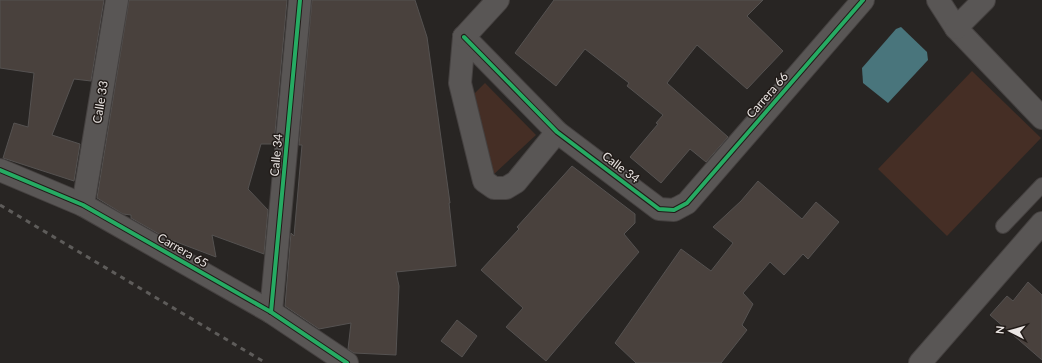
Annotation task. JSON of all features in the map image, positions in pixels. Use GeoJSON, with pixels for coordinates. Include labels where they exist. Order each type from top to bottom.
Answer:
{"type":"FeatureCollection","features":[{"type":"Feature","properties":{"kind":"street","name":"Calle 33"},"geometry":{"type":"LineString","coordinates":[[83,205],[117,0]]}},
{"type":"Feature","properties":{"kind":"street","name":"Calle 34"},"geometry":{"type":"LineString","coordinates":[[271,312],[300,0]]}},
{"type":"Feature","properties":{"kind":"street"},"geometry":{"type":"LineString","coordinates":[[498,0],[464,37],[460,83],[484,181],[494,188],[506,188],[516,182],[557,132]]}},
{"type":"Feature","properties":{"kind":"street","name":"Carrera 66"},"geometry":{"type":"LineString","coordinates":[[687,203],[863,0]]}},
{"type":"Feature","properties":{"kind":"street"},"geometry":{"type":"LineString","coordinates":[[938,0],[956,28],[1042,118]]}},
{"type":"Feature","properties":{"kind":"street"},"geometry":{"type":"LineString","coordinates":[[956,28],[984,0]]}},
{"type":"Feature","properties":{"kind":"street","name":"Calle 34"},"geometry":{"type":"LineString","coordinates":[[464,37],[557,132],[660,208],[674,210],[687,203]]}},
{"type":"Feature","properties":{"kind":"street","name":"Carrera 65"},"geometry":{"type":"LineString","coordinates":[[0,170],[83,205],[271,312],[347,363]]}},
{"type":"Feature","properties":{"kind":"street"},"geometry":{"type":"LineString","coordinates":[[920,363],[1042,223]]}},
{"type":"Feature","properties":{"kind":"lane"},"geometry":{"type":"LineString","coordinates":[[1003,226],[1042,185]]}},
{"type":"Feature","properties":{"kind":"shaded area"},"geometry":{"type":"Polygon","coordinates":[[[972,71],[1041,138],[947,236],[878,169],[972,71]]]}},
{"type":"Feature","properties":{"kind":"shaded area"},"geometry":{"type":"Polygon","coordinates":[[[485,83],[536,135],[493,175],[473,95],[485,83]]]}},
{"type":"Feature","properties":{"kind":"water"},"geometry":{"type":"Polygon","coordinates":[[[901,27],[927,52],[928,60],[888,103],[863,83],[862,68],[896,29],[901,27]]]}},
{"type":"Feature","properties":{"kind":"building"},"geometry":{"type":"Polygon","coordinates":[[[0,0],[104,0],[91,81],[74,79],[52,135],[80,144],[74,181],[3,158],[14,123],[28,127],[34,73],[0,68],[0,0]]]}},
{"type":"Feature","properties":{"kind":"building"},"geometry":{"type":"Polygon","coordinates":[[[129,0],[287,0],[274,144],[261,144],[248,189],[268,210],[264,254],[212,235],[216,257],[166,238],[131,218],[131,215],[123,214],[97,198],[129,0]]]}},
{"type":"Feature","properties":{"kind":"building"},"geometry":{"type":"Polygon","coordinates":[[[312,0],[415,0],[427,37],[450,203],[456,266],[396,272],[399,286],[396,355],[354,353],[348,349],[351,323],[319,329],[285,306],[291,233],[294,236],[302,145],[299,145],[312,0]]]}},
{"type":"Feature","properties":{"kind":"building"},"geometry":{"type":"Polygon","coordinates":[[[554,0],[763,0],[747,16],[783,51],[747,89],[697,45],[667,83],[728,137],[706,162],[690,149],[661,183],[630,157],[658,124],[656,123],[663,115],[627,86],[629,83],[585,49],[556,86],[515,53],[554,0]]]}},
{"type":"Feature","properties":{"kind":"building"},"geometry":{"type":"Polygon","coordinates":[[[572,166],[635,214],[635,223],[624,234],[639,252],[546,361],[506,327],[523,308],[481,270],[519,229],[517,227],[572,166]]]}},
{"type":"Feature","properties":{"kind":"building"},"geometry":{"type":"Polygon","coordinates":[[[758,181],[802,219],[816,202],[839,222],[808,259],[803,254],[784,275],[770,262],[743,293],[753,304],[742,325],[747,330],[721,363],[636,363],[615,343],[681,249],[711,271],[733,243],[713,227],[741,201],[758,181]]]}},
{"type":"Feature","properties":{"kind":"building"},"geometry":{"type":"Polygon","coordinates":[[[1028,282],[1042,295],[1042,360],[990,315],[1007,296],[1013,301],[1028,282]]]}},
{"type":"Feature","properties":{"kind":"building"},"geometry":{"type":"Polygon","coordinates":[[[457,320],[477,336],[462,357],[441,341],[457,320]]]}},
{"type":"Feature","properties":{"kind":"railway"},"geometry":{"type":"LineString","coordinates":[[0,205],[266,363]]}},
{"type":"Feature","properties":{"kind":"cycle path"},"geometry":{"type":"LineString","coordinates":[[271,312],[300,0]]}},
{"type":"Feature","properties":{"kind":"cycle path"},"geometry":{"type":"LineString","coordinates":[[464,37],[557,132],[659,209],[674,210],[687,203],[863,0]]}},
{"type":"Feature","properties":{"kind":"cycle path"},"geometry":{"type":"LineString","coordinates":[[0,170],[83,205],[271,312],[347,363]]}}]}
